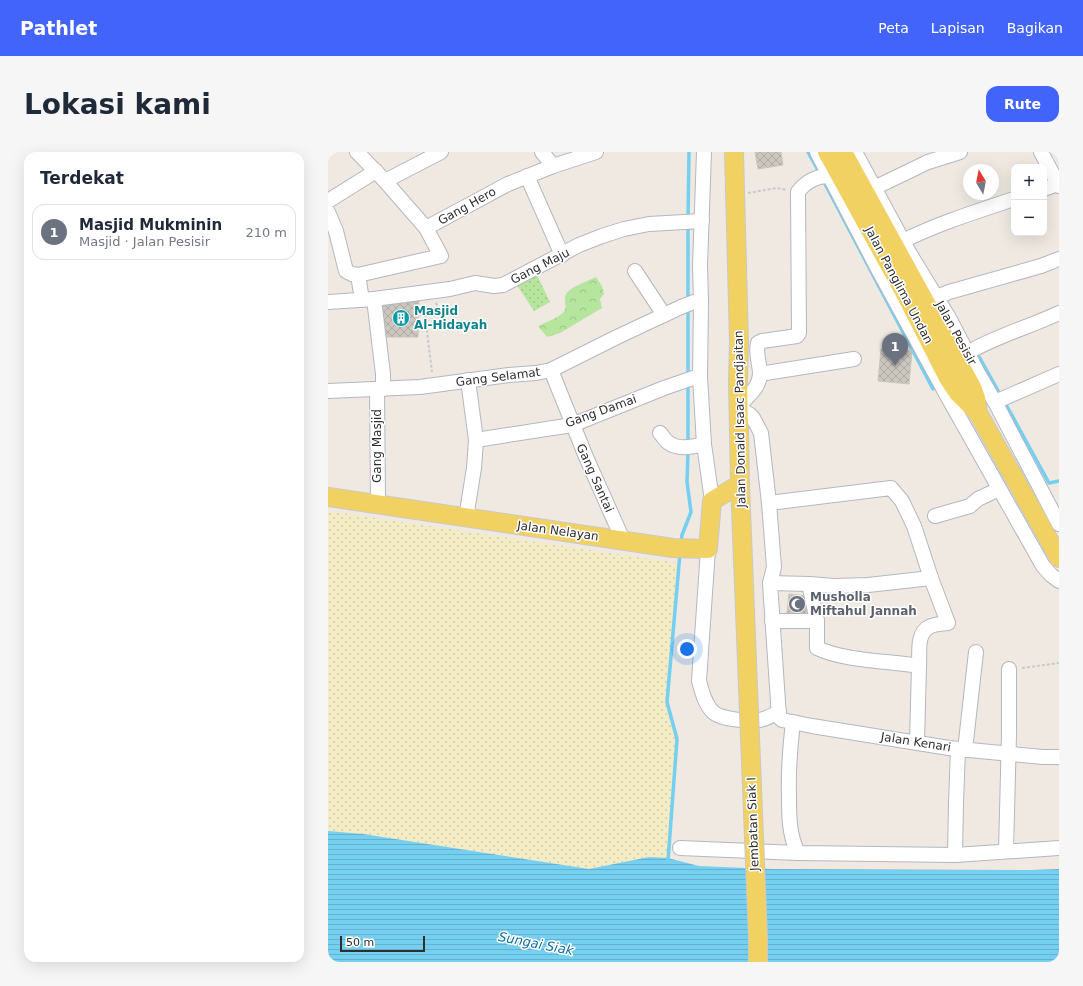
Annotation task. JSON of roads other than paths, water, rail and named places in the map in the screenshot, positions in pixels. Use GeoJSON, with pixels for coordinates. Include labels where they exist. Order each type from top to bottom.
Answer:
{"type":"FeatureCollection","features":[{"type":"Feature","properties":{"kind":"main road","name":"Jalan Donald Isaac Pandjaitan"},"geometry":{"type":"LineString","coordinates":[[734,152],[739,342],[738,380],[740,484],[748,687]]}},
{"type":"Feature","properties":{"kind":"main road","name":"Jalan Panglima Undan"},"geometry":{"type":"LineString","coordinates":[[827,152],[884,269],[897,292],[951,383],[965,402],[978,413]]}},
{"type":"Feature","properties":{"kind":"main road","name":"Jalan Panglima Undan"},"geometry":{"type":"LineString","coordinates":[[843,152],[883,215],[972,387],[976,398],[978,413],[1019,506],[1059,558]]}},
{"type":"Feature","properties":{"kind":"main road"},"geometry":{"type":"LineString","coordinates":[[700,549],[712,501],[740,484]]}},
{"type":"Feature","properties":{"kind":"main road","name":"Jalan Nelayan"},"geometry":{"type":"LineString","coordinates":[[328,497],[378,503],[466,518],[673,548],[700,549]]}},
{"type":"Feature","properties":{"kind":"main road","name":"Jembatan Siak I"},"geometry":{"type":"LineString","coordinates":[[748,687],[758,962]]}},
{"type":"Feature","properties":{"kind":"street"},"geometry":{"type":"LineString","coordinates":[[358,152],[426,228]]}},
{"type":"Feature","properties":{"kind":"street"},"geometry":{"type":"LineString","coordinates":[[328,201],[380,176],[441,152]]}},
{"type":"Feature","properties":{"kind":"street"},"geometry":{"type":"LineString","coordinates":[[542,152],[553,166]]}},
{"type":"Feature","properties":{"kind":"street","name":"Gang Hero"},"geometry":{"type":"LineString","coordinates":[[358,275],[441,256],[426,228],[494,191],[527,176],[596,152]]}},
{"type":"Feature","properties":{"kind":"street"},"geometry":{"type":"LineString","coordinates":[[704,152],[692,221],[700,266],[692,304],[697,377],[692,446],[712,501]]}},
{"type":"Feature","properties":{"kind":"street"},"geometry":{"type":"LineString","coordinates":[[817,152],[822,177],[884,269]]}},
{"type":"Feature","properties":{"kind":"street","name":"Jalan Pesisir"},"geometry":{"type":"LineString","coordinates":[[855,152],[878,186],[883,215],[908,239],[974,348],[1002,399],[1054,506],[1059,524]]}},
{"type":"Feature","properties":{"kind":"street"},"geometry":{"type":"LineString","coordinates":[[878,186],[928,162],[960,152]]}},
{"type":"Feature","properties":{"kind":"street"},"geometry":{"type":"LineString","coordinates":[[1042,152],[1059,185],[1047,188]]}},
{"type":"Feature","properties":{"kind":"street"},"geometry":{"type":"LineString","coordinates":[[527,176],[562,255]]}},
{"type":"Feature","properties":{"kind":"street"},"geometry":{"type":"LineString","coordinates":[[700,549],[699,681],[706,702],[715,714],[724,717],[760,720],[779,712],[770,583],[774,568],[769,503],[761,433],[749,414],[739,408],[754,391],[758,384],[760,374],[757,355],[758,343],[762,341],[797,336],[799,333],[798,192],[802,187],[822,177]]}},
{"type":"Feature","properties":{"kind":"street"},"geometry":{"type":"LineString","coordinates":[[908,239],[964,216],[1011,200]]}},
{"type":"Feature","properties":{"kind":"street"},"geometry":{"type":"LineString","coordinates":[[328,212],[336,231],[346,271],[358,275],[368,300]]}},
{"type":"Feature","properties":{"kind":"street","name":"Gang Maju"},"geometry":{"type":"LineString","coordinates":[[328,302],[368,300],[474,283],[494,286],[503,285],[579,246],[602,236],[624,229],[649,224],[692,221]]}},
{"type":"Feature","properties":{"kind":"street"},"geometry":{"type":"LineString","coordinates":[[942,295],[1041,266],[1059,259]]}},
{"type":"Feature","properties":{"kind":"street"},"geometry":{"type":"LineString","coordinates":[[635,271],[664,315]]}},
{"type":"Feature","properties":{"kind":"street"},"geometry":{"type":"LineString","coordinates":[[897,292],[950,401],[999,489],[1019,506],[1043,566],[1051,576],[1059,581]]}},
{"type":"Feature","properties":{"kind":"street","name":"Gang Masjid"},"geometry":{"type":"LineString","coordinates":[[368,300],[383,374],[380,389],[378,503]]}},
{"type":"Feature","properties":{"kind":"street","name":"Gang Selamat"},"geometry":{"type":"LineString","coordinates":[[328,391],[433,386],[468,380],[551,370],[664,315],[692,304]]}},
{"type":"Feature","properties":{"kind":"street"},"geometry":{"type":"LineString","coordinates":[[974,348],[1059,313]]}},
{"type":"Feature","properties":{"kind":"street"},"geometry":{"type":"LineString","coordinates":[[739,342],[749,365],[760,374],[854,359]]}},
{"type":"Feature","properties":{"kind":"street","name":"Gang Santai"},"geometry":{"type":"LineString","coordinates":[[551,370],[572,424],[623,540]]}},
{"type":"Feature","properties":{"kind":"street"},"geometry":{"type":"LineString","coordinates":[[1002,399],[1059,374]]}},
{"type":"Feature","properties":{"kind":"street","name":"Gang Damai"},"geometry":{"type":"LineString","coordinates":[[476,440],[572,424],[657,390],[697,377]]}},
{"type":"Feature","properties":{"kind":"street"},"geometry":{"type":"LineString","coordinates":[[466,518],[474,468],[476,440],[468,380]]}},
{"type":"Feature","properties":{"kind":"street"},"geometry":{"type":"LineString","coordinates":[[660,433],[669,443],[692,446]]}},
{"type":"Feature","properties":{"kind":"street"},"geometry":{"type":"LineString","coordinates":[[769,503],[891,488],[902,501],[914,526],[948,623],[930,626],[921,634],[917,742]]}},
{"type":"Feature","properties":{"kind":"street"},"geometry":{"type":"LineString","coordinates":[[935,516],[970,506],[978,499],[999,489]]}},
{"type":"Feature","properties":{"kind":"street"},"geometry":{"type":"LineString","coordinates":[[770,583],[834,586],[868,585],[931,578]]}},
{"type":"Feature","properties":{"kind":"street"},"geometry":{"type":"LineString","coordinates":[[809,584],[817,621],[817,648],[824,651],[879,661],[919,666]]}},
{"type":"Feature","properties":{"kind":"street"},"geometry":{"type":"LineString","coordinates":[[772,621],[817,621]]}},
{"type":"Feature","properties":{"kind":"street"},"geometry":{"type":"LineString","coordinates":[[956,854],[956,803],[976,652]]}},
{"type":"Feature","properties":{"kind":"street"},"geometry":{"type":"LineString","coordinates":[[1006,851],[1009,669]]}},
{"type":"Feature","properties":{"kind":"street","name":"Jalan Kenari"},"geometry":{"type":"LineString","coordinates":[[779,712],[782,720],[793,722],[962,749],[1059,758]]}},
{"type":"Feature","properties":{"kind":"street"},"geometry":{"type":"LineString","coordinates":[[793,722],[789,757],[789,819],[791,838],[798,853]]}},
{"type":"Feature","properties":{"kind":"street"},"geometry":{"type":"LineString","coordinates":[[680,848],[798,853],[956,854],[1059,848]]}},
{"type":"Feature","properties":{"kind":"water","name":"Sungai Siak"},"geometry":{"type":"Polygon","coordinates":[[[328,831],[363,834],[589,869],[649,857],[668,858],[699,866],[772,869],[1059,869],[1059,962],[328,962],[328,831]]]}},
{"type":"Feature","properties":{"kind":"waterway"},"geometry":{"type":"LineString","coordinates":[[688,219],[689,152]]}},
{"type":"Feature","properties":{"kind":"waterway"},"geometry":{"type":"LineString","coordinates":[[808,152],[820,174]]}},
{"type":"Feature","properties":{"kind":"waterway"},"geometry":{"type":"LineString","coordinates":[[823,180],[933,389]]}},
{"type":"Feature","properties":{"kind":"waterway"},"geometry":{"type":"LineString","coordinates":[[688,225],[688,301]]}},
{"type":"Feature","properties":{"kind":"waterway"},"geometry":{"type":"LineString","coordinates":[[688,307],[688,377]]}},
{"type":"Feature","properties":{"kind":"waterway"},"geometry":{"type":"LineString","coordinates":[[977,353],[1001,396]]}},
{"type":"Feature","properties":{"kind":"waterway"},"geometry":{"type":"LineString","coordinates":[[688,383],[688,445]]}},
{"type":"Feature","properties":{"kind":"waterway"},"geometry":{"type":"LineString","coordinates":[[1004,401],[1049,483],[1059,481]]}},
{"type":"Feature","properties":{"kind":"waterway"},"geometry":{"type":"LineString","coordinates":[[681,543],[682,535],[691,512],[687,482],[688,451]]}},
{"type":"Feature","properties":{"kind":"waterway"},"geometry":{"type":"LineString","coordinates":[[668,861],[677,739],[667,702],[680,553]]}},
{"type":"Feature","properties":{"kind":"place","name":"Masjid Al-Hidayah"},"geometry":{"type":"Point","coordinates":[401,318]}},
{"type":"Feature","properties":{"kind":"place","name":"Masjid Mukminin"},"geometry":{"type":"Point","coordinates":[895,366]}},
{"type":"Feature","properties":{"kind":"place","name":"Musholla Miftahul Jannah"},"geometry":{"type":"Point","coordinates":[797,604]}}]}
